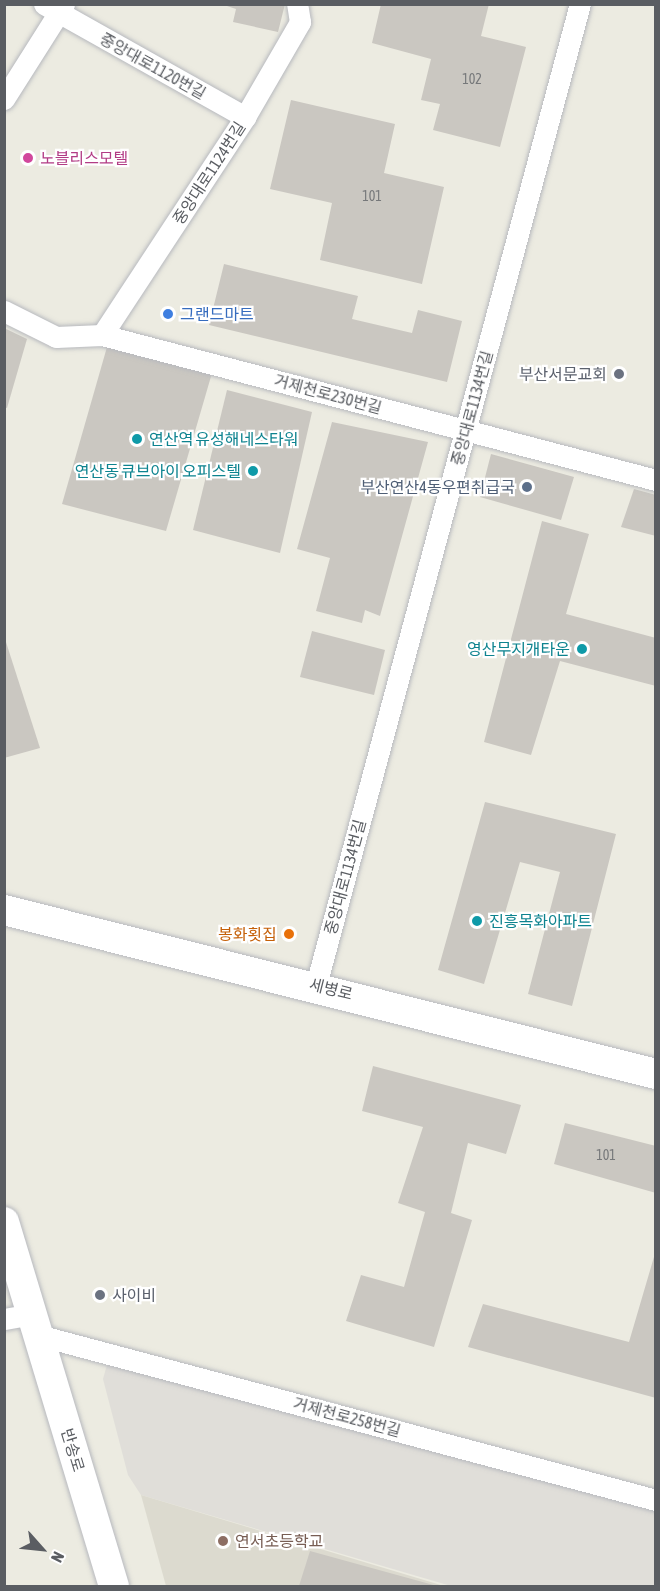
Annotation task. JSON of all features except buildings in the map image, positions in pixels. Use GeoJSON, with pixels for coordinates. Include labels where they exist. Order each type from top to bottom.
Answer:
{"type":"FeatureCollection","features":[{"type":"Feature","properties":{"kind":"main road","name":"세병로"},"geometry":{"type":"LineString","coordinates":[[4,910],[316,985],[656,1074]]}},
{"type":"Feature","properties":{"kind":"main road","name":"반송로"},"geometry":{"type":"LineString","coordinates":[[4,1222],[25,1323],[114,1587]]}},
{"type":"Feature","properties":{"kind":"street","name":"중앙대로1124번길"},"geometry":{"type":"LineString","coordinates":[[102,335],[245,117],[300,22],[297,4]]}},
{"type":"Feature","properties":{"kind":"street","name":"중앙대로1134번길"},"geometry":{"type":"LineString","coordinates":[[316,985],[580,4]]}},
{"type":"Feature","properties":{"kind":"street","name":"중앙대로1120번길"},"geometry":{"type":"LineString","coordinates":[[4,99],[56,8],[245,117]]}},
{"type":"Feature","properties":{"kind":"street","name":"거제천로230번길"},"geometry":{"type":"LineString","coordinates":[[4,311],[56,337],[102,335],[656,480]]}},
{"type":"Feature","properties":{"kind":"street","name":"거제천로258번길"},"geometry":{"type":"LineString","coordinates":[[25,1323],[656,1500]]}},
{"type":"Feature","properties":{"kind":"shaded area"},"geometry":{"type":"Polygon","coordinates":[[[107,1365],[655,1506],[655,1586],[451,1586],[141,1495],[128,1475],[103,1379],[107,1365]]]}},
{"type":"Feature","properties":{"kind":"shaded area","name":"연서초등학교"},"geometry":{"type":"Polygon","coordinates":[[[141,1495],[444,1586],[166,1586],[141,1495]]]}},
{"type":"Feature","properties":{"kind":"place","name":"노블리스모텔"},"geometry":{"type":"Point","coordinates":[28,158]}},
{"type":"Feature","properties":{"kind":"place","name":"그랜드마트"},"geometry":{"type":"Point","coordinates":[168,314]}},
{"type":"Feature","properties":{"kind":"place","name":"부산서문교회"},"geometry":{"type":"Point","coordinates":[619,374]}},
{"type":"Feature","properties":{"kind":"place","name":"연산역 유성해네스타워"},"geometry":{"type":"Point","coordinates":[137,439]}},
{"type":"Feature","properties":{"kind":"place","name":"연산동 큐브아이 오피스텔"},"geometry":{"type":"Point","coordinates":[253,471]}},
{"type":"Feature","properties":{"kind":"place","name":"부산연산4동우편취급국"},"geometry":{"type":"Point","coordinates":[527,487]}},
{"type":"Feature","properties":{"kind":"place","name":"영산무지개타운"},"geometry":{"type":"Point","coordinates":[582,649]}},
{"type":"Feature","properties":{"kind":"place","name":"진흥목화아파트"},"geometry":{"type":"Point","coordinates":[477,921]}},
{"type":"Feature","properties":{"kind":"place","name":"봉화횟집"},"geometry":{"type":"Point","coordinates":[289,934]}},
{"type":"Feature","properties":{"kind":"place","name":"사이비"},"geometry":{"type":"Point","coordinates":[100,1295]}},
{"type":"Feature","properties":{"kind":"place","name":"연서초등학교"},"geometry":{"type":"Point","coordinates":[223,1541]}}]}
